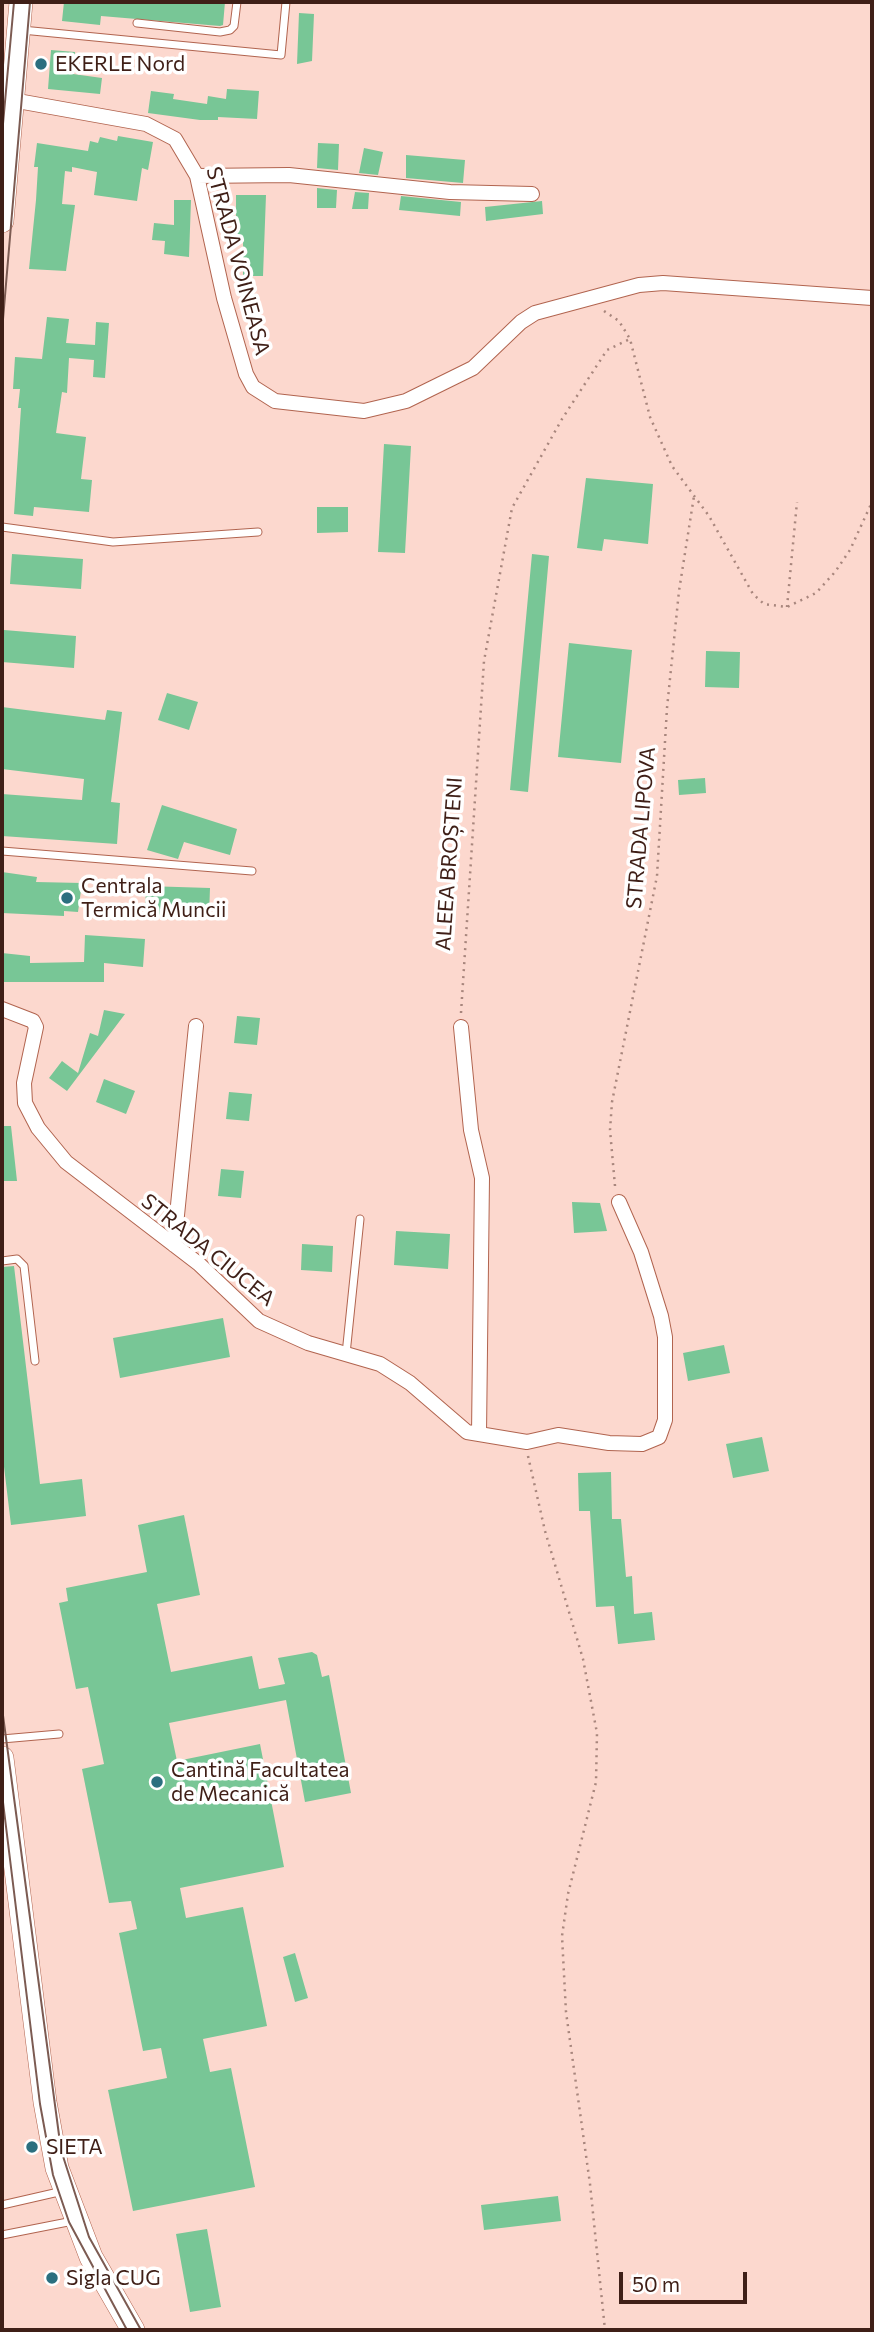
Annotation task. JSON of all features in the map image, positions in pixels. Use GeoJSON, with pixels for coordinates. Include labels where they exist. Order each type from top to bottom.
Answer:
{"type":"FeatureCollection","features":[{"type":"Feature","properties":{"kind":"main road"},"geometry":{"type":"LineString","coordinates":[[2,221],[21,2]]}},
{"type":"Feature","properties":{"kind":"main road"},"geometry":{"type":"LineString","coordinates":[[2,1758],[45,2102],[64,2191],[91,2257],[133,2330]]}},
{"type":"Feature","properties":{"kind":"street","name":"STRADA VOINEASA"},"geometry":{"type":"LineString","coordinates":[[12,100],[121,118],[154,127],[175,139],[197,176],[240,359],[253,387],[275,401],[364,411],[406,401],[473,369],[521,322],[535,313],[639,285],[663,283],[872,298]]}},
{"type":"Feature","properties":{"kind":"street"},"geometry":{"type":"LineString","coordinates":[[197,176],[289,175],[450,192],[531,194]]}},
{"type":"Feature","properties":{"kind":"street","name":"STRADA CIUCEA"},"geometry":{"type":"LineString","coordinates":[[2,1009],[33,1021],[36,1027],[24,1094],[29,1113],[43,1135],[87,1180],[199,1264],[259,1321],[308,1343],[380,1364],[397,1373],[457,1425],[479,1434],[532,1441],[558,1434],[609,1443],[642,1444],[659,1437],[664,1430],[665,1359],[661,1316],[642,1252],[618,1202]]}},
{"type":"Feature","properties":{"kind":"street"},"geometry":{"type":"LineString","coordinates":[[174,1245],[196,1026]]}},
{"type":"Feature","properties":{"kind":"street"},"geometry":{"type":"LineString","coordinates":[[461,1027],[471,1130],[482,1178],[479,1434]]}},
{"type":"Feature","properties":{"kind":"lane"},"geometry":{"type":"LineString","coordinates":[[137,23],[220,32],[230,30],[234,26],[237,2]]}},
{"type":"Feature","properties":{"kind":"lane"},"geometry":{"type":"LineString","coordinates":[[18,30],[281,55],[286,2]]}},
{"type":"Feature","properties":{"kind":"lane"},"geometry":{"type":"LineString","coordinates":[[2,527],[113,541],[258,532]]}},
{"type":"Feature","properties":{"kind":"lane"},"geometry":{"type":"LineString","coordinates":[[2,851],[252,871]]}},
{"type":"Feature","properties":{"kind":"lane"},"geometry":{"type":"LineString","coordinates":[[346,1354],[360,1219]]}},
{"type":"Feature","properties":{"kind":"lane"},"geometry":{"type":"LineString","coordinates":[[2,1261],[17,1259],[24,1266],[35,1361]]}},
{"type":"Feature","properties":{"kind":"lane"},"geometry":{"type":"LineString","coordinates":[[2,1739],[60,1734]]}},
{"type":"Feature","properties":{"kind":"lane"},"geometry":{"type":"LineString","coordinates":[[2,2205],[64,2191]]}},
{"type":"Feature","properties":{"kind":"lane"},"geometry":{"type":"LineString","coordinates":[[2,2235],[75,2221]]}},
{"type":"Feature","properties":{"kind":"path"},"geometry":{"type":"LineString","coordinates":[[597,308],[619,321],[630,339],[658,440],[730,551],[753,594],[764,604],[788,607],[816,593],[850,550],[872,502]]}},
{"type":"Feature","properties":{"kind":"path","name":"ALEEA BROȘTENI"},"geometry":{"type":"LineString","coordinates":[[461,1027],[484,661],[512,508],[562,419],[607,350],[630,339]]}},
{"type":"Feature","properties":{"kind":"path","name":"STRADA LIPOVA"},"geometry":{"type":"LineString","coordinates":[[618,1202],[611,1159],[612,1102],[657,876],[667,708],[679,591],[694,496]]}},
{"type":"Feature","properties":{"kind":"path"},"geometry":{"type":"LineString","coordinates":[[788,607],[797,502]]}},
{"type":"Feature","properties":{"kind":"path"},"geometry":{"type":"LineString","coordinates":[[532,1441],[545,1531],[586,1672],[597,1733],[596,1782],[568,1894],[562,1936],[566,2012],[590,2183],[605,2330]]}},
{"type":"Feature","properties":{"kind":"building"},"geometry":{"type":"Polygon","coordinates":[[[64,2],[225,2],[223,25],[220,26],[101,16],[100,25],[62,21],[64,2]]]}},
{"type":"Feature","properties":{"kind":"building"},"geometry":{"type":"Polygon","coordinates":[[[299,13],[314,14],[312,61],[297,64],[299,13]]]}},
{"type":"Feature","properties":{"kind":"building"},"geometry":{"type":"Polygon","coordinates":[[[51,50],[75,52],[73,74],[102,78],[100,94],[48,89],[51,50]]]}},
{"type":"Feature","properties":{"kind":"building"},"geometry":{"type":"Polygon","coordinates":[[[227,89],[259,91],[257,119],[218,117],[218,120],[200,120],[148,113],[151,91],[174,94],[173,99],[207,104],[208,96],[226,99],[227,89]]]}},
{"type":"Feature","properties":{"kind":"building"},"geometry":{"type":"Polygon","coordinates":[[[118,136],[153,142],[148,170],[142,168],[137,201],[94,195],[97,172],[72,167],[72,172],[65,171],[62,204],[75,205],[66,271],[29,269],[36,200],[38,167],[34,167],[37,143],[88,151],[90,141],[98,143],[100,137],[117,141],[118,136]]]}},
{"type":"Feature","properties":{"kind":"building"},"geometry":{"type":"Polygon","coordinates":[[[318,143],[339,144],[338,170],[317,168],[318,143]]]}},
{"type":"Feature","properties":{"kind":"building"},"geometry":{"type":"Polygon","coordinates":[[[364,148],[383,152],[378,175],[359,173],[364,148]]]}},
{"type":"Feature","properties":{"kind":"building"},"geometry":{"type":"Polygon","coordinates":[[[406,155],[465,160],[463,183],[406,178],[406,155]]]}},
{"type":"Feature","properties":{"kind":"building"},"geometry":{"type":"Polygon","coordinates":[[[317,188],[337,190],[336,208],[317,208],[317,188]]]}},
{"type":"Feature","properties":{"kind":"building"},"geometry":{"type":"Polygon","coordinates":[[[355,192],[369,193],[368,209],[352,209],[355,192]]]}},
{"type":"Feature","properties":{"kind":"building"},"geometry":{"type":"Polygon","coordinates":[[[236,195],[266,195],[263,276],[243,276],[243,237],[236,237],[236,195]]]}},
{"type":"Feature","properties":{"kind":"building"},"geometry":{"type":"Polygon","coordinates":[[[401,196],[461,202],[460,216],[399,210],[401,196]]]}},
{"type":"Feature","properties":{"kind":"building"},"geometry":{"type":"Polygon","coordinates":[[[174,200],[191,200],[189,257],[164,254],[165,241],[152,240],[154,223],[174,225],[174,200]]]}},
{"type":"Feature","properties":{"kind":"building"},"geometry":{"type":"Polygon","coordinates":[[[542,201],[543,214],[486,221],[485,207],[542,201]]]}},
{"type":"Feature","properties":{"kind":"building"},"geometry":{"type":"Polygon","coordinates":[[[47,317],[69,319],[66,343],[95,345],[96,322],[109,323],[105,378],[93,377],[94,360],[69,358],[67,393],[62,392],[56,433],[86,437],[81,479],[92,480],[89,512],[34,507],[33,516],[14,514],[21,408],[18,408],[20,389],[13,389],[15,357],[42,359],[47,317]]]}},
{"type":"Feature","properties":{"kind":"building"},"geometry":{"type":"Polygon","coordinates":[[[384,444],[411,446],[405,553],[378,552],[384,444]]]}},
{"type":"Feature","properties":{"kind":"building"},"geometry":{"type":"Polygon","coordinates":[[[586,478],[653,484],[648,544],[604,539],[602,551],[577,548],[586,478]]]}},
{"type":"Feature","properties":{"kind":"building"},"geometry":{"type":"Polygon","coordinates":[[[317,507],[348,507],[348,532],[317,533],[317,507]]]}},
{"type":"Feature","properties":{"kind":"building"},"geometry":{"type":"Polygon","coordinates":[[[12,554],[83,559],[81,589],[10,584],[12,554]]]}},
{"type":"Feature","properties":{"kind":"building"},"geometry":{"type":"Polygon","coordinates":[[[532,554],[549,556],[528,792],[510,790],[532,554]]]}},
{"type":"Feature","properties":{"kind":"building"},"geometry":{"type":"Polygon","coordinates":[[[4,630],[76,636],[74,668],[2,662],[4,630]]]}},
{"type":"Feature","properties":{"kind":"building"},"geometry":{"type":"Polygon","coordinates":[[[569,643],[632,650],[621,763],[558,757],[569,643]]]}},
{"type":"Feature","properties":{"kind":"building"},"geometry":{"type":"Polygon","coordinates":[[[706,651],[740,652],[739,688],[705,687],[706,651]]]}},
{"type":"Feature","properties":{"kind":"building"},"geometry":{"type":"Polygon","coordinates":[[[167,693],[198,702],[189,730],[158,720],[167,693]]]}},
{"type":"Feature","properties":{"kind":"building"},"geometry":{"type":"Polygon","coordinates":[[[2,707],[105,720],[107,710],[122,712],[111,802],[120,803],[117,844],[2,836],[2,794],[82,800],[84,779],[2,769],[2,707]]]}},
{"type":"Feature","properties":{"kind":"building"},"geometry":{"type":"Polygon","coordinates":[[[705,778],[706,793],[679,795],[678,780],[705,778]]]}},
{"type":"Feature","properties":{"kind":"building"},"geometry":{"type":"Polygon","coordinates":[[[162,805],[237,829],[230,855],[184,842],[178,859],[147,850],[162,805]]]}},
{"type":"Feature","properties":{"kind":"building"},"geometry":{"type":"Polygon","coordinates":[[[2,872],[37,877],[36,882],[82,883],[78,912],[64,911],[64,916],[2,913],[2,872]]]}},
{"type":"Feature","properties":{"kind":"building"},"geometry":{"type":"Polygon","coordinates":[[[146,886],[210,888],[209,916],[145,914],[146,886]]]}},
{"type":"Feature","properties":{"kind":"building"},"geometry":{"type":"Polygon","coordinates":[[[85,935],[145,939],[143,967],[104,963],[104,982],[2,982],[2,953],[30,956],[30,963],[84,962],[85,935]]]}},
{"type":"Feature","properties":{"kind":"building"},"geometry":{"type":"Polygon","coordinates":[[[104,1010],[125,1014],[67,1091],[49,1078],[62,1061],[78,1073],[90,1033],[98,1036],[104,1010]]]}},
{"type":"Feature","properties":{"kind":"building"},"geometry":{"type":"Polygon","coordinates":[[[237,1016],[260,1018],[257,1045],[234,1043],[237,1016]]]}},
{"type":"Feature","properties":{"kind":"building"},"geometry":{"type":"Polygon","coordinates":[[[104,1079],[135,1091],[126,1114],[96,1102],[104,1079]]]}},
{"type":"Feature","properties":{"kind":"building"},"geometry":{"type":"Polygon","coordinates":[[[229,1092],[252,1094],[249,1121],[226,1119],[229,1092]]]}},
{"type":"Feature","properties":{"kind":"building"},"geometry":{"type":"Polygon","coordinates":[[[2,1126],[11,1126],[17,1181],[2,1181],[2,1126]]]}},
{"type":"Feature","properties":{"kind":"building"},"geometry":{"type":"Polygon","coordinates":[[[221,1169],[244,1171],[241,1198],[218,1196],[221,1169]]]}},
{"type":"Feature","properties":{"kind":"building"},"geometry":{"type":"Polygon","coordinates":[[[572,1202],[600,1203],[607,1231],[574,1233],[572,1202]]]}},
{"type":"Feature","properties":{"kind":"building"},"geometry":{"type":"Polygon","coordinates":[[[396,1231],[450,1234],[448,1269],[394,1265],[396,1231]]]}},
{"type":"Feature","properties":{"kind":"building"},"geometry":{"type":"Polygon","coordinates":[[[302,1244],[333,1246],[332,1272],[301,1270],[302,1244]]]}},
{"type":"Feature","properties":{"kind":"building"},"geometry":{"type":"Polygon","coordinates":[[[14,1266],[40,1484],[82,1479],[86,1516],[11,1525],[2,1450],[2,1267],[14,1266]]]}},
{"type":"Feature","properties":{"kind":"building"},"geometry":{"type":"Polygon","coordinates":[[[223,1318],[230,1357],[120,1378],[113,1338],[223,1318]]]}},
{"type":"Feature","properties":{"kind":"building"},"geometry":{"type":"Polygon","coordinates":[[[724,1345],[730,1373],[688,1381],[683,1353],[724,1345]]]}},
{"type":"Feature","properties":{"kind":"building"},"geometry":{"type":"Polygon","coordinates":[[[762,1437],[769,1471],[733,1478],[726,1444],[762,1437]]]}},
{"type":"Feature","properties":{"kind":"building"},"geometry":{"type":"Polygon","coordinates":[[[611,1472],[612,1519],[621,1519],[626,1577],[632,1576],[634,1614],[652,1612],[655,1640],[618,1644],[614,1606],[596,1607],[590,1511],[579,1511],[578,1473],[611,1472]]]}},
{"type":"Feature","properties":{"kind":"building"},"geometry":{"type":"Polygon","coordinates":[[[184,1515],[200,1595],[157,1604],[171,1672],[252,1656],[259,1689],[285,1684],[278,1658],[312,1652],[317,1655],[322,1677],[329,1675],[351,1793],[305,1802],[286,1700],[169,1723],[177,1761],[260,1744],[284,1867],[180,1888],[186,1918],[243,1907],[267,2026],[203,2039],[210,2072],[231,2068],[255,2187],[133,2211],[108,2090],[167,2078],[161,2048],[143,2051],[119,1933],[137,1929],[131,1901],[109,1903],[82,1769],[104,1764],[88,1687],[76,1689],[59,1603],[68,1601],[66,1588],[147,1572],[138,1525],[184,1515]]]}},
{"type":"Feature","properties":{"kind":"building"},"geometry":{"type":"Polygon","coordinates":[[[295,1953],[308,1998],[295,2002],[283,1957],[295,1953]]]}},
{"type":"Feature","properties":{"kind":"building"},"geometry":{"type":"Polygon","coordinates":[[[558,2196],[561,2221],[484,2230],[481,2205],[558,2196]]]}},
{"type":"Feature","properties":{"kind":"building"},"geometry":{"type":"Polygon","coordinates":[[[207,2229],[221,2307],[190,2312],[176,2234],[207,2229]]]}},
{"type":"Feature","properties":{"kind":"tram line"},"geometry":{"type":"LineString","coordinates":[[2,135],[14,2]]}},
{"type":"Feature","properties":{"kind":"tram line"},"geometry":{"type":"LineString","coordinates":[[2,331],[30,2]]}},
{"type":"Feature","properties":{"kind":"tram line"},"geometry":{"type":"LineString","coordinates":[[2,1708],[61,2150],[89,2237],[141,2330]]}},
{"type":"Feature","properties":{"kind":"tram line"},"geometry":{"type":"LineString","coordinates":[[2,1794],[40,2104],[53,2175],[69,2222],[127,2330]]}},
{"type":"Feature","properties":{"kind":"place","name":"EKERLE Nord"},"geometry":{"type":"Point","coordinates":[41,64]}},
{"type":"Feature","properties":{"kind":"place","name":"Centrala Termică Muncii"},"geometry":{"type":"Point","coordinates":[67,898]}},
{"type":"Feature","properties":{"kind":"place","name":"Cantină Facultatea de Mecanică"},"geometry":{"type":"Point","coordinates":[157,1782]}},
{"type":"Feature","properties":{"kind":"place","name":"SIETA"},"geometry":{"type":"Point","coordinates":[32,2147]}},
{"type":"Feature","properties":{"kind":"place","name":"Sigla CUG"},"geometry":{"type":"Point","coordinates":[52,2278]}}]}
